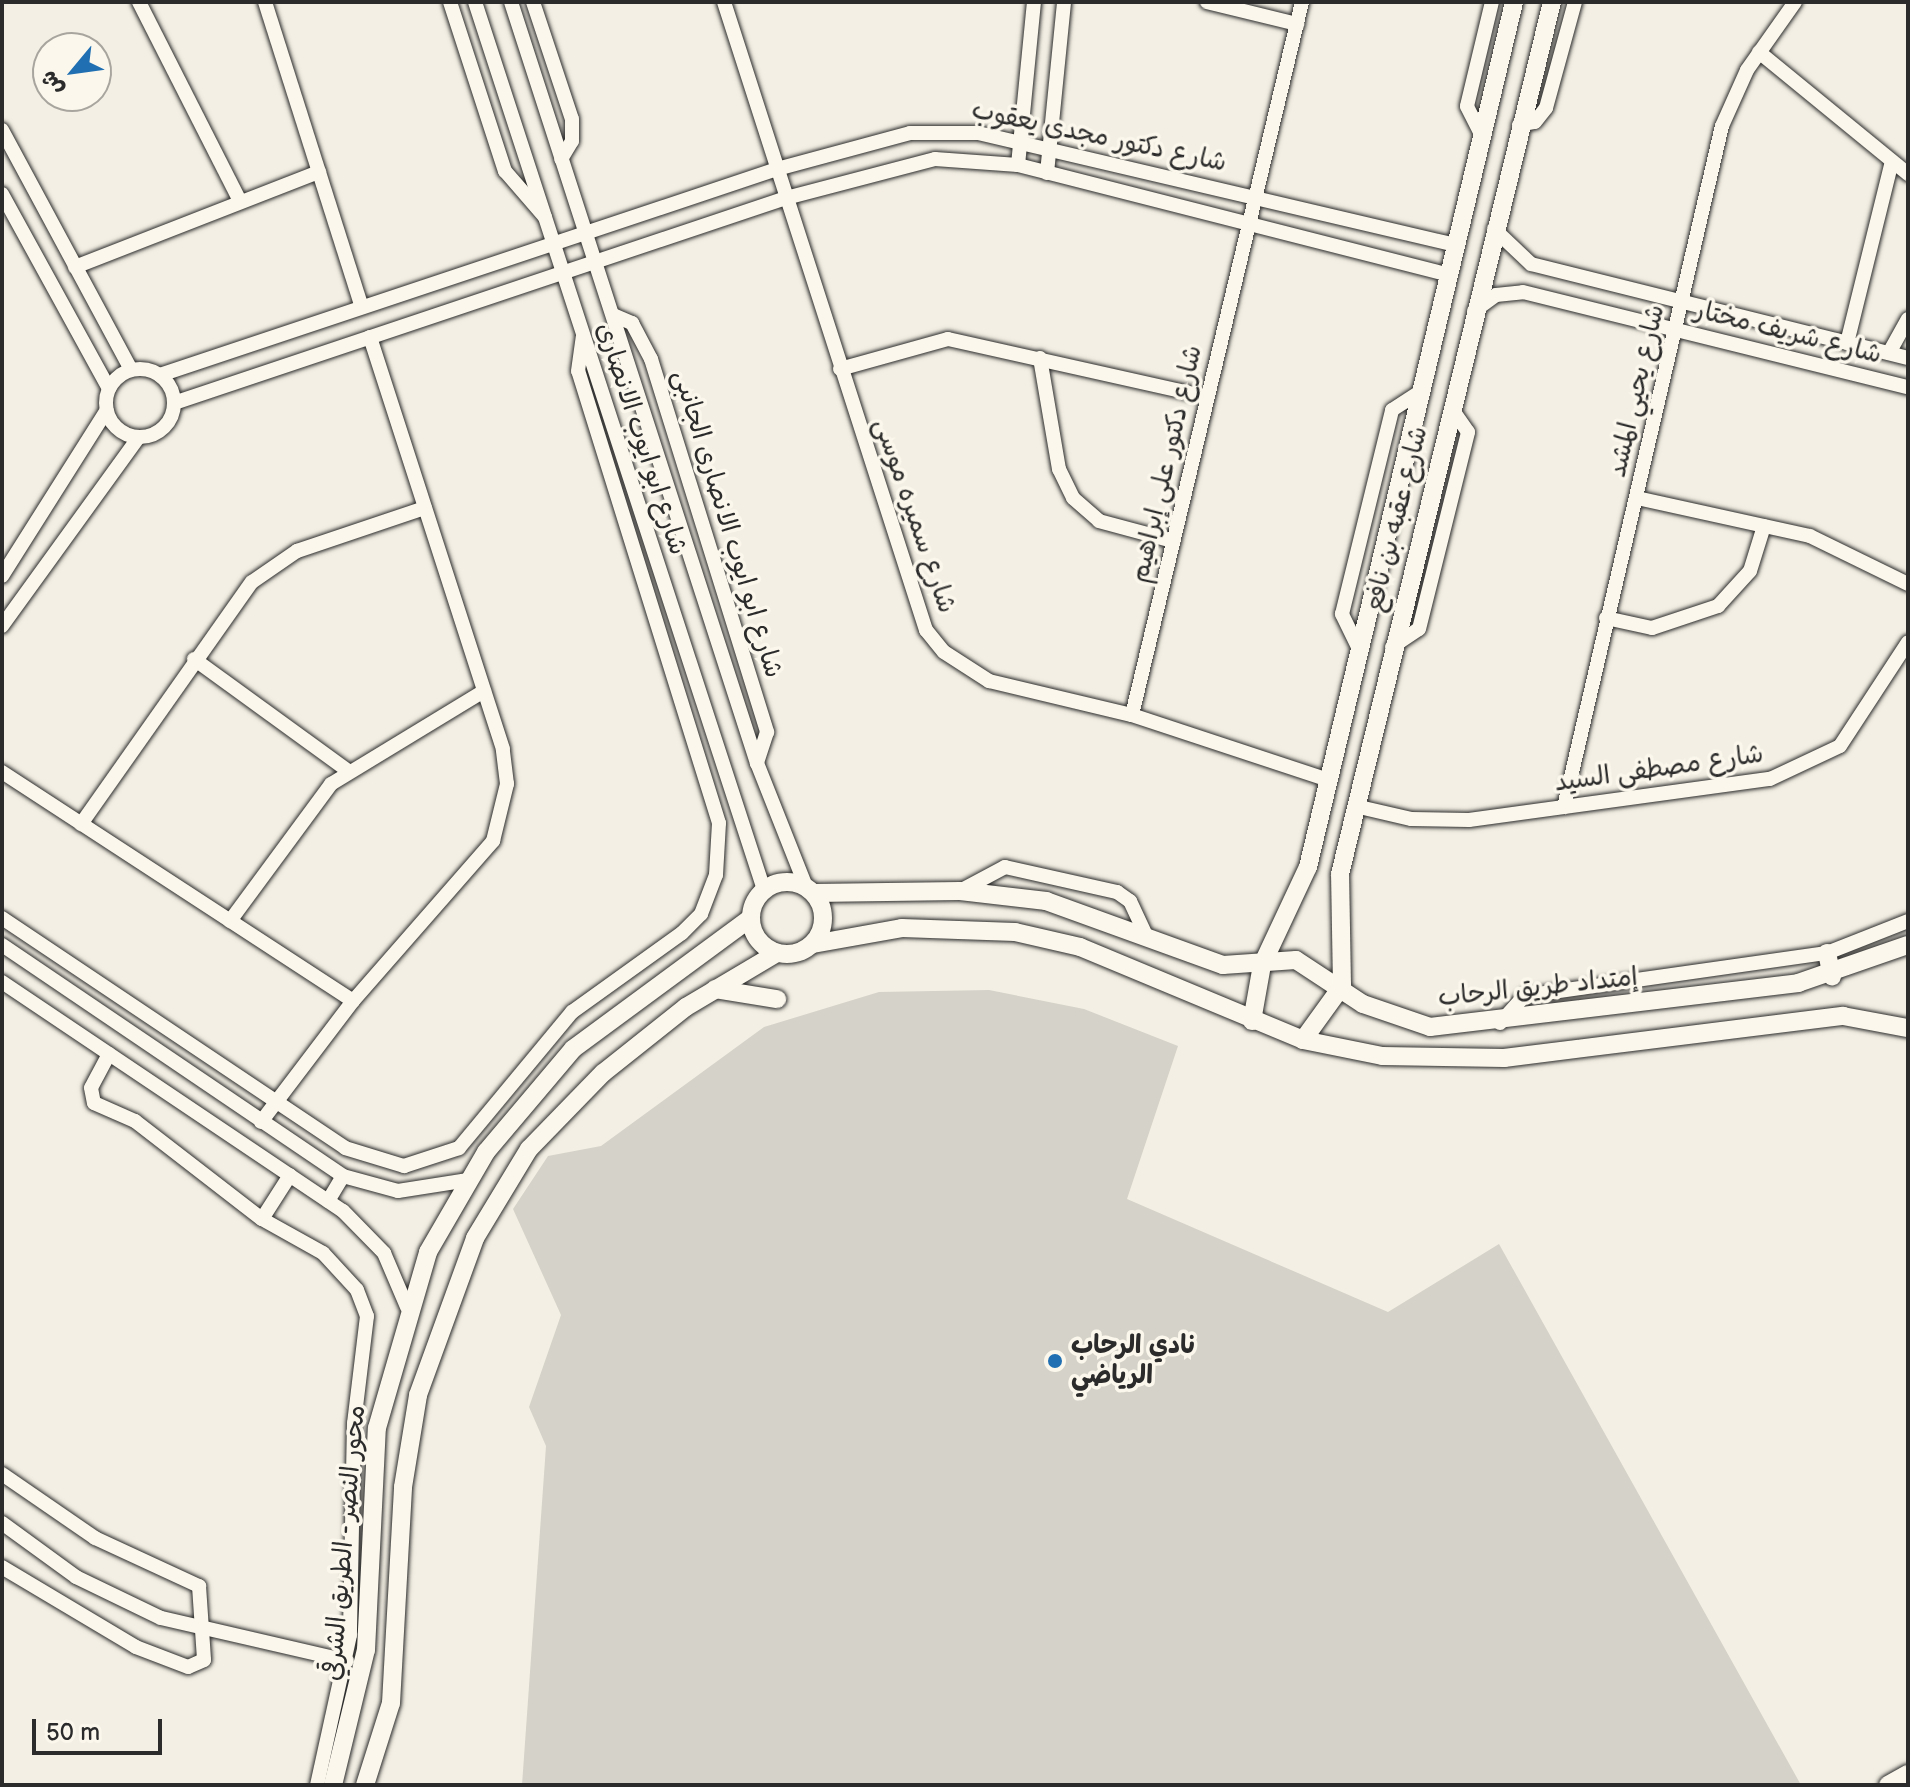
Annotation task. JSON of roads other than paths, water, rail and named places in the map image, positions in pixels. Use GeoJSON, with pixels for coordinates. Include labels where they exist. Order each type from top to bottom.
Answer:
{"type":"FeatureCollection","features":[{"type":"Feature","properties":{"kind":"street"},"geometry":{"type":"LineString","coordinates":[[139,2],[240,201]]}},
{"type":"Feature","properties":{"kind":"street"},"geometry":{"type":"LineString","coordinates":[[265,2],[362,307]]}},
{"type":"Feature","properties":{"kind":"street"},"geometry":{"type":"LineString","coordinates":[[450,2],[505,171],[545,217]]}},
{"type":"Feature","properties":{"kind":"street","name":"شارع ابو ايوب الانصارى"},"geometry":{"type":"LineString","coordinates":[[475,2],[764,890]]}},
{"type":"Feature","properties":{"kind":"street","name":"شارع ابو ايوب الانصارى"},"geometry":{"type":"LineString","coordinates":[[511,2],[757,763],[810,890]]}},
{"type":"Feature","properties":{"kind":"street"},"geometry":{"type":"LineString","coordinates":[[533,2],[572,119],[572,141],[561,159]]}},
{"type":"Feature","properties":{"kind":"street","name":"شارع سميره موسى"},"geometry":{"type":"LineString","coordinates":[[724,2],[913,606],[944,652],[989,681],[1132,715],[1328,780]]}},
{"type":"Feature","properties":{"kind":"street"},"geometry":{"type":"LineString","coordinates":[[1018,165],[1034,2]]}},
{"type":"Feature","properties":{"kind":"street"},"geometry":{"type":"LineString","coordinates":[[1047,173],[1064,2]]}},
{"type":"Feature","properties":{"kind":"street"},"geometry":{"type":"LineString","coordinates":[[1207,2],[1238,6],[1297,24]]}},
{"type":"Feature","properties":{"kind":"street","name":"شارع دكتور على إبراهيم"},"geometry":{"type":"LineString","coordinates":[[1132,715],[1302,2]]}},
{"type":"Feature","properties":{"kind":"street"},"geometry":{"type":"LineString","coordinates":[[1481,134],[1467,106],[1492,2]]}},
{"type":"Feature","properties":{"kind":"street","name":"شارع عقبه بن نافع"},"geometry":{"type":"LineString","coordinates":[[1252,1021],[1262,965],[1308,867],[1453,244],[1514,2]]}},
{"type":"Feature","properties":{"kind":"street","name":"شارع عقبه بن نافع"},"geometry":{"type":"LineString","coordinates":[[1342,986],[1340,874],[1392,647],[1519,125],[1552,2]]}},
{"type":"Feature","properties":{"kind":"street"},"geometry":{"type":"LineString","coordinates":[[1519,125],[1535,122],[1546,108],[1575,2]]}},
{"type":"Feature","properties":{"kind":"street","name":"شارع يحيي المشد"},"geometry":{"type":"LineString","coordinates":[[1564,807],[1722,126],[1759,52],[1795,2]]}},
{"type":"Feature","properties":{"kind":"street"},"geometry":{"type":"LineString","coordinates":[[1759,52],[1908,174]]}},
{"type":"Feature","properties":{"kind":"street"},"geometry":{"type":"LineString","coordinates":[[2,130],[131,370]]}},
{"type":"Feature","properties":{"kind":"street","name":"شارع دكتور مجدى يعقوب"},"geometry":{"type":"LineString","coordinates":[[160,375],[777,169],[910,133],[1020,142],[1256,195],[1453,244]]}},
{"type":"Feature","properties":{"kind":"street","name":"شارع دكتور مجدى يعقوب"},"geometry":{"type":"LineString","coordinates":[[174,403],[786,198],[915,161],[1018,165],[1446,274]]}},
{"type":"Feature","properties":{"kind":"street"},"geometry":{"type":"LineString","coordinates":[[1847,343],[1892,161]]}},
{"type":"Feature","properties":{"kind":"street"},"geometry":{"type":"LineString","coordinates":[[75,267],[319,172]]}},
{"type":"Feature","properties":{"kind":"street"},"geometry":{"type":"LineString","coordinates":[[2,194],[109,389],[107,410],[2,576]]}},
{"type":"Feature","properties":{"kind":"street","name":"شارع شريف مختار"},"geometry":{"type":"LineString","coordinates":[[1494,229],[1531,264],[1908,358]]}},
{"type":"Feature","properties":{"kind":"street","name":"شارع شريف مختار"},"geometry":{"type":"LineString","coordinates":[[1474,311],[1496,295],[1523,292],[1908,387]]}},
{"type":"Feature","properties":{"kind":"street","name":"شارع ابو ايوب الانصارى الجانبى"},"geometry":{"type":"LineString","coordinates":[[613,315],[632,323],[651,359],[767,732],[757,763]]}},
{"type":"Feature","properties":{"kind":"street"},"geometry":{"type":"LineString","coordinates":[[1889,353],[1908,319]]}},
{"type":"Feature","properties":{"kind":"street"},"geometry":{"type":"LineString","coordinates":[[261,1122],[353,1001],[493,841],[507,784],[484,691],[370,337]]}},
{"type":"Feature","properties":{"kind":"street"},"geometry":{"type":"LineString","coordinates":[[2,918],[277,1099],[345,1148],[384,1164],[423,1163],[459,1148],[572,1012],[701,914],[719,856],[703,761],[578,371],[583,337]]}},
{"type":"Feature","properties":{"kind":"street"},"geometry":{"type":"LineString","coordinates":[[840,369],[948,339],[1208,397]]}},
{"type":"Feature","properties":{"kind":"street"},"geometry":{"type":"LineString","coordinates":[[1040,358],[1059,469],[1073,498],[1115,528],[1173,541]]}},
{"type":"Feature","properties":{"kind":"street"},"geometry":{"type":"LineString","coordinates":[[109,389],[131,370]]}},
{"type":"Feature","properties":{"kind":"street"},"geometry":{"type":"LineString","coordinates":[[2,626],[139,437],[168,424],[174,403],[160,375],[131,370]]}},
{"type":"Feature","properties":{"kind":"street"},"geometry":{"type":"LineString","coordinates":[[107,410],[118,429],[139,437]]}},
{"type":"Feature","properties":{"kind":"street"},"geometry":{"type":"LineString","coordinates":[[1637,498],[1764,526],[1854,552],[1908,584]]}},
{"type":"Feature","properties":{"kind":"street"},"geometry":{"type":"LineString","coordinates":[[81,824],[233,602],[273,565],[425,508]]}},
{"type":"Feature","properties":{"kind":"street"},"geometry":{"type":"LineString","coordinates":[[1606,618],[1652,628],[1708,612],[1750,571],[1764,526]]}},
{"type":"Feature","properties":{"kind":"street","name":"شارع مصطفى السيد"},"geometry":{"type":"LineString","coordinates":[[1355,806],[1440,821],[1770,779],[1818,760],[1857,725],[1908,642]]}},
{"type":"Feature","properties":{"kind":"street"},"geometry":{"type":"LineString","coordinates":[[194,659],[347,770]]}},
{"type":"Feature","properties":{"kind":"street"},"geometry":{"type":"LineString","coordinates":[[230,921],[347,770],[484,691]]}},
{"type":"Feature","properties":{"kind":"street"},"geometry":{"type":"LineString","coordinates":[[703,761],[719,755]]}},
{"type":"Feature","properties":{"kind":"street"},"geometry":{"type":"LineString","coordinates":[[2,772],[353,1001]]}},
{"type":"Feature","properties":{"kind":"street"},"geometry":{"type":"LineString","coordinates":[[960,891],[1005,867],[1117,892],[1130,901],[1145,933]]}},
{"type":"Feature","properties":{"kind":"street"},"geometry":{"type":"LineString","coordinates":[[1308,867],[1340,874]]}},
{"type":"Feature","properties":{"kind":"street"},"geometry":{"type":"LineString","coordinates":[[813,944],[823,913],[810,890],[784,882],[764,890],[751,918],[758,940],[777,953],[902,928],[1015,932],[1080,947],[1303,1040],[1460,1061],[1794,1019],[1843,1016],[1908,1028]]}},
{"type":"Feature","properties":{"kind":"street","name":"إمتداد طريق الرحاب"},"geometry":{"type":"LineString","coordinates":[[810,890],[960,891],[1046,901],[1145,933],[1199,959],[1262,965],[1296,960],[1395,1019],[1430,1027],[1499,1023],[1832,976],[1908,945]]}},
{"type":"Feature","properties":{"kind":"street","name":"محور النصر - الطريق الشرقي"},"geometry":{"type":"LineString","coordinates":[[333,1785],[366,1650],[362,1474],[407,1307],[468,1180],[573,1049],[751,918]]}},
{"type":"Feature","properties":{"kind":"street"},"geometry":{"type":"LineString","coordinates":[[1499,1023],[1524,996],[1827,953],[1908,921]]}},
{"type":"Feature","properties":{"kind":"street"},"geometry":{"type":"LineString","coordinates":[[2,945],[343,1176],[398,1191],[468,1180]]}},
{"type":"Feature","properties":{"kind":"street","name":"محور النصر - الطريق الشرقي"},"geometry":{"type":"LineString","coordinates":[[365,1785],[393,1691],[409,1436],[457,1276],[546,1129],[640,1041],[715,989],[777,953]]}},
{"type":"Feature","properties":{"kind":"street"},"geometry":{"type":"LineString","coordinates":[[1827,953],[1832,976]]}},
{"type":"Feature","properties":{"kind":"street"},"geometry":{"type":"LineString","coordinates":[[2,982],[328,1201],[384,1253],[407,1307]]}},
{"type":"Feature","properties":{"kind":"street"},"geometry":{"type":"LineString","coordinates":[[1303,1040],[1342,986]]}},
{"type":"Feature","properties":{"kind":"street"},"geometry":{"type":"LineString","coordinates":[[715,989],[777,999]]}},
{"type":"Feature","properties":{"kind":"street"},"geometry":{"type":"LineString","coordinates":[[109,1054],[91,1088],[94,1103],[146,1128],[262,1219],[341,1267],[367,1316],[362,1474],[347,1661],[317,1785]]}},
{"type":"Feature","properties":{"kind":"street"},"geometry":{"type":"LineString","coordinates":[[195,1111],[207,1086]]}},
{"type":"Feature","properties":{"kind":"street"},"geometry":{"type":"LineString","coordinates":[[262,1219],[290,1175]]}},
{"type":"Feature","properties":{"kind":"street"},"geometry":{"type":"LineString","coordinates":[[328,1201],[343,1176]]}},
{"type":"Feature","properties":{"kind":"street"},"geometry":{"type":"LineString","coordinates":[[2,1474],[95,1538],[193,1582],[205,1599],[204,1660],[188,1667],[95,1627],[2,1567]]}},
{"type":"Feature","properties":{"kind":"street"},"geometry":{"type":"LineString","coordinates":[[2,1523],[104,1592],[205,1632],[347,1661]]}},
{"type":"Feature","properties":{"kind":"street"},"geometry":{"type":"LineString","coordinates":[[1888,1785],[1908,1774]]}},
{"type":"Feature","properties":{"kind":"place","name":"نادي الرحاب الرياضي"},"geometry":{"type":"Point","coordinates":[1055,1361]}}]}
